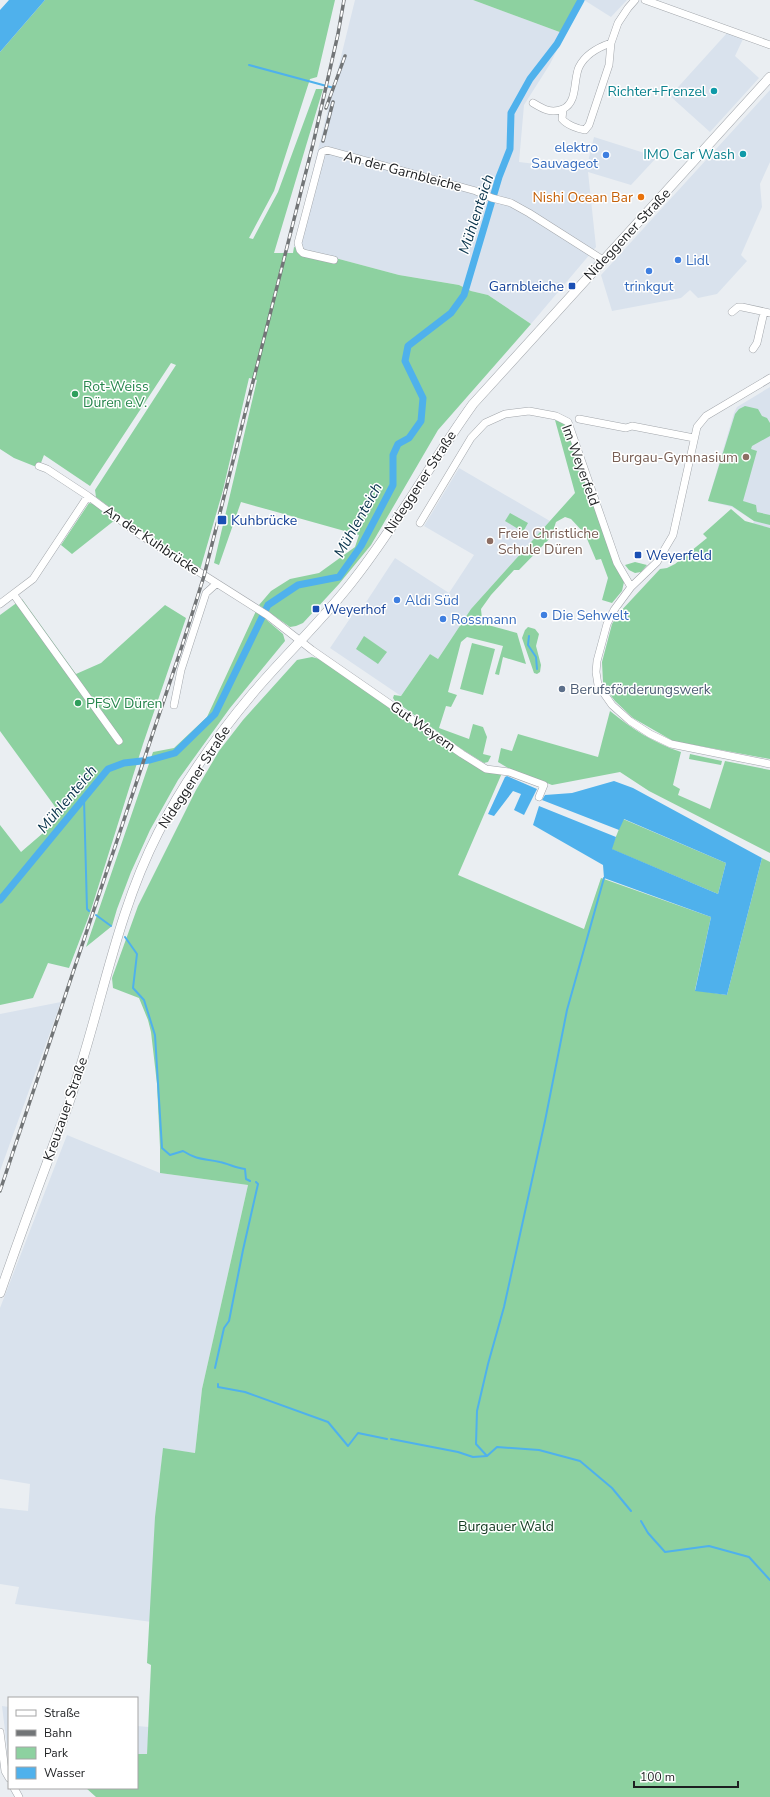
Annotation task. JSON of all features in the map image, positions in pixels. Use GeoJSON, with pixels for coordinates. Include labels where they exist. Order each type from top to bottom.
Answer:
{"type":"FeatureCollection","features":[{"type":"Feature","properties":{"kind":"main road","name":"Nideggener Straße"},"geometry":{"type":"LineString","coordinates":[[122,923],[139,876],[158,833],[186,784],[224,729],[254,692],[339,599],[375,551],[449,437],[473,404],[770,77]]}},
{"type":"Feature","properties":{"kind":"main road","name":"Kreuzauer Straße"},"geometry":{"type":"LineString","coordinates":[[0,1293],[76,1081],[122,923]]}},
{"type":"Feature","properties":{"kind":"street"},"geometry":{"type":"LineString","coordinates":[[563,109],[562,120],[564,122],[582,130],[587,128],[609,65],[611,43],[621,17],[635,0]]}},
{"type":"Feature","properties":{"kind":"street"},"geometry":{"type":"LineString","coordinates":[[646,0],[770,46]]}},
{"type":"Feature","properties":{"kind":"street"},"geometry":{"type":"LineString","coordinates":[[533,103],[547,111],[553,112],[567,107],[572,100],[578,68],[582,62],[593,52],[611,43]]}},
{"type":"Feature","properties":{"kind":"street","name":"An der Garnbleiche"},"geometry":{"type":"LineString","coordinates":[[334,260],[303,253],[298,244],[324,151],[327,150],[483,193],[497,200],[511,203],[528,212],[603,260]]}},
{"type":"Feature","properties":{"kind":"street"},"geometry":{"type":"LineString","coordinates":[[732,312],[738,307],[767,312],[757,343],[753,349]]}},
{"type":"Feature","properties":{"kind":"street"},"geometry":{"type":"LineString","coordinates":[[770,378],[706,416],[697,427],[673,534],[657,562],[631,587],[614,610],[607,624],[597,662],[596,672],[598,685],[612,705],[630,721],[650,734],[671,744],[770,764]]}},
{"type":"Feature","properties":{"kind":"street","name":"Im Weyerfeld"},"geometry":{"type":"LineString","coordinates":[[420,523],[471,438],[485,423],[506,414],[529,411],[556,416],[568,422],[617,563],[631,587]]}},
{"type":"Feature","properties":{"kind":"street"},"geometry":{"type":"LineString","coordinates":[[579,419],[623,427],[632,426],[694,438]]}},
{"type":"Feature","properties":{"kind":"street","name":"An der Kuhbrücke"},"geometry":{"type":"LineString","coordinates":[[39,466],[47,469],[88,496],[139,534],[267,615],[300,641]]}},
{"type":"Feature","properties":{"kind":"street"},"geometry":{"type":"LineString","coordinates":[[0,604],[14,595],[33,579],[88,496]]}},
{"type":"Feature","properties":{"kind":"street","name":"An der Kuhbrücke"},"geometry":{"type":"LineString","coordinates":[[174,705],[181,670],[206,593],[216,584]]}},
{"type":"Feature","properties":{"kind":"street"},"geometry":{"type":"LineString","coordinates":[[14,595],[120,741]]}},
{"type":"Feature","properties":{"kind":"street","name":"Gut Weyern"},"geometry":{"type":"LineString","coordinates":[[300,641],[486,769],[509,772],[544,786],[539,797]]}},
{"type":"Feature","properties":{"kind":"street"},"geometry":{"type":"LineString","coordinates":[[0,1732],[5,1771],[8,1776]]}},
{"type":"Feature","properties":{"kind":"street"},"geometry":{"type":"LineString","coordinates":[[0,1779],[5,1771]]}},
{"type":"Feature","properties":{"kind":"shaded area"},"geometry":{"type":"Polygon","coordinates":[[[355,0],[473,0],[565,34],[550,64],[524,105],[519,162],[544,165],[587,166],[594,137],[657,157],[631,185],[588,172],[596,247],[531,324],[488,295],[471,291],[459,285],[399,275],[294,247],[355,0]]]}},
{"type":"Feature","properties":{"kind":"shaded area"},"geometry":{"type":"Polygon","coordinates":[[[584,0],[627,0],[611,17],[584,0]]]}},
{"type":"Feature","properties":{"kind":"shaded area"},"geometry":{"type":"Polygon","coordinates":[[[727,33],[743,39],[735,56],[759,78],[710,132],[670,96],[727,33]]]}},
{"type":"Feature","properties":{"kind":"shaded area"},"geometry":{"type":"Polygon","coordinates":[[[770,90],[770,162],[760,184],[762,207],[741,255],[747,261],[717,294],[698,298],[690,290],[681,298],[612,311],[601,275],[770,90]]]}},
{"type":"Feature","properties":{"kind":"shaded area","name":"Burgau-Gymnasium"},"geometry":{"type":"Polygon","coordinates":[[[770,387],[770,528],[753,524],[754,521],[732,507],[708,501],[737,407],[770,387]]]}},
{"type":"Feature","properties":{"kind":"shaded area"},"geometry":{"type":"Polygon","coordinates":[[[459,468],[550,521],[471,609],[438,659],[430,654],[401,696],[330,648],[353,614],[357,616],[395,558],[449,593],[474,555],[424,526],[459,468]]]}},
{"type":"Feature","properties":{"kind":"shaded area"},"geometry":{"type":"Polygon","coordinates":[[[61,1002],[0,1171],[0,1014],[61,1002]]]}},
{"type":"Feature","properties":{"kind":"shaded area"},"geometry":{"type":"Polygon","coordinates":[[[67,1135],[160,1173],[248,1185],[202,1389],[195,1453],[163,1449],[156,1511],[152,1622],[15,1604],[19,1587],[0,1584],[0,1508],[28,1511],[30,1484],[0,1479],[0,1308],[67,1135]]]}},
{"type":"Feature","properties":{"kind":"shaded area"},"geometry":{"type":"Polygon","coordinates":[[[2,1706],[8,1707],[8,1755],[2,1706]]]}},
{"type":"Feature","properties":{"kind":"shaded area"},"geometry":{"type":"Polygon","coordinates":[[[138,1726],[149,1727],[147,1754],[138,1754],[138,1726]]]}},
{"type":"Feature","properties":{"kind":"green space"},"geometry":{"type":"Polygon","coordinates":[[[45,0],[335,0],[317,77],[310,79],[274,191],[249,238],[253,239],[278,192],[316,89],[323,89],[274,253],[293,253],[294,247],[399,275],[459,285],[471,291],[488,295],[531,324],[438,430],[371,545],[339,584],[303,623],[296,626],[290,627],[259,605],[271,591],[290,579],[319,573],[355,547],[359,535],[241,502],[219,565],[214,563],[257,380],[249,378],[223,490],[200,570],[141,531],[96,497],[95,490],[176,365],[171,363],[90,486],[44,455],[39,468],[14,458],[0,449],[0,52],[45,0]]]}},
{"type":"Feature","properties":{"kind":"green space"},"geometry":{"type":"Polygon","coordinates":[[[473,0],[584,0],[565,34],[473,0]]]}},
{"type":"Feature","properties":{"kind":"green space","name":"Burgau-Gymnasium"},"geometry":{"type":"Polygon","coordinates":[[[745,406],[758,409],[762,416],[767,418],[770,423],[770,436],[752,446],[751,449],[757,451],[743,501],[756,505],[757,512],[770,515],[770,525],[754,521],[732,506],[708,501],[735,414],[739,409],[745,406]]]}},
{"type":"Feature","properties":{"kind":"green space"},"geometry":{"type":"Polygon","coordinates":[[[555,420],[565,422],[614,564],[624,582],[622,591],[612,603],[602,600],[608,578],[601,559],[596,560],[585,534],[571,519],[565,517],[556,522],[554,528],[556,532],[519,570],[514,570],[491,595],[481,609],[482,619],[488,625],[517,633],[526,664],[503,657],[499,675],[495,674],[503,646],[467,637],[461,642],[448,692],[457,695],[451,707],[446,706],[439,728],[469,739],[473,724],[483,727],[487,737],[483,754],[491,756],[488,762],[484,763],[460,748],[395,701],[393,698],[394,695],[401,696],[430,654],[438,659],[471,609],[575,493],[555,420]]]}},
{"type":"Feature","properties":{"kind":"green space"},"geometry":{"type":"Polygon","coordinates":[[[89,503],[94,504],[115,520],[72,554],[61,545],[89,503]]]}},
{"type":"Feature","properties":{"kind":"green space"},"geometry":{"type":"Polygon","coordinates":[[[731,509],[745,521],[770,528],[770,759],[673,741],[633,718],[615,701],[603,682],[602,662],[612,624],[619,613],[660,569],[667,568],[675,564],[707,538],[703,534],[731,509]]]}},
{"type":"Feature","properties":{"kind":"green space"},"geometry":{"type":"Polygon","coordinates":[[[510,513],[528,523],[523,532],[505,521],[510,513]]]}},
{"type":"Feature","properties":{"kind":"green space"},"geometry":{"type":"Polygon","coordinates":[[[635,562],[647,565],[641,572],[635,573],[629,570],[625,565],[635,562]]]}},
{"type":"Feature","properties":{"kind":"green space"},"geometry":{"type":"Polygon","coordinates":[[[22,599],[76,674],[101,663],[165,605],[186,618],[143,744],[90,913],[69,968],[48,963],[33,998],[0,1005],[0,825],[21,852],[57,821],[56,808],[0,731],[0,615],[22,599]]]}},
{"type":"Feature","properties":{"kind":"green space"},"geometry":{"type":"Polygon","coordinates":[[[256,611],[283,634],[285,641],[230,708],[178,780],[150,830],[131,872],[112,926],[86,947],[153,752],[174,748],[207,717],[256,611]]]}},
{"type":"Feature","properties":{"kind":"green space"},"geometry":{"type":"Polygon","coordinates":[[[528,627],[535,629],[539,634],[536,646],[541,665],[540,672],[537,674],[534,673],[522,638],[528,627]]]}},
{"type":"Feature","properties":{"kind":"green space"},"geometry":{"type":"Polygon","coordinates":[[[364,636],[387,652],[378,664],[356,649],[364,636]]]}},
{"type":"Feature","properties":{"kind":"green space"},"geometry":{"type":"Polygon","coordinates":[[[472,643],[495,649],[483,695],[460,689],[472,643]]]}},
{"type":"Feature","properties":{"kind":"green space","name":"Burgauer Wald"},"geometry":{"type":"Polygon","coordinates":[[[312,657],[323,660],[457,754],[502,773],[458,875],[584,929],[601,878],[711,917],[695,990],[727,995],[762,858],[770,862],[770,1797],[96,1797],[87,1789],[138,1789],[138,1754],[147,1754],[151,1665],[147,1663],[155,1517],[163,1448],[195,1453],[202,1389],[248,1185],[160,1173],[157,1084],[151,1032],[139,998],[113,988],[112,978],[138,906],[196,790],[219,751],[243,720],[297,660],[312,657]]]}},
{"type":"Feature","properties":{"kind":"green space"},"geometry":{"type":"Polygon","coordinates":[[[610,711],[644,735],[681,752],[673,785],[680,789],[678,795],[710,809],[725,761],[770,770],[770,853],[649,791],[620,772],[552,785],[508,768],[498,762],[501,748],[512,751],[518,734],[598,757],[610,711]]]}},
{"type":"Feature","properties":{"kind":"green space"},"geometry":{"type":"Polygon","coordinates":[[[690,754],[722,761],[721,765],[689,759],[690,754]]]}},
{"type":"Feature","properties":{"kind":"green space"},"geometry":{"type":"Polygon","coordinates":[[[623,819],[726,863],[718,894],[611,849],[623,819]]]}},
{"type":"Feature","properties":{"kind":"water"},"geometry":{"type":"Polygon","coordinates":[[[9,0],[45,0],[0,52],[0,10],[9,0]]]}},
{"type":"Feature","properties":{"kind":"water"},"geometry":{"type":"Polygon","coordinates":[[[507,776],[537,789],[524,815],[514,810],[521,794],[513,791],[494,816],[488,814],[505,777],[507,776]]]}},
{"type":"Feature","properties":{"kind":"water"},"geometry":{"type":"Polygon","coordinates":[[[614,781],[633,788],[762,858],[727,995],[695,991],[711,917],[604,878],[603,865],[533,825],[539,806],[616,837],[612,849],[718,894],[726,863],[624,819],[619,830],[542,800],[545,795],[572,793],[614,781]]]}},
{"type":"Feature","properties":{"kind":"waterway","name":"Mühlenteich"},"geometry":{"type":"LineString","coordinates":[[0,900],[108,769],[124,763],[150,760],[175,753],[215,714],[268,605],[298,585],[339,577],[361,546],[393,485],[393,455],[398,444],[409,438],[421,421],[423,398],[405,361],[408,346],[451,313],[464,295],[499,177],[510,149],[511,113],[530,79],[557,44],[581,0]]}},
{"type":"Feature","properties":{"kind":"waterway"},"geometry":{"type":"LineString","coordinates":[[249,65],[334,88]]}},
{"type":"Feature","properties":{"kind":"waterway"},"geometry":{"type":"LineString","coordinates":[[529,636],[528,645],[536,657],[537,669]]}},
{"type":"Feature","properties":{"kind":"waterway"},"geometry":{"type":"LineString","coordinates":[[84,799],[87,909],[89,911]]}},
{"type":"Feature","properties":{"kind":"waterway"},"geometry":{"type":"LineString","coordinates":[[487,1456],[476,1444],[477,1411],[504,1307],[545,1121],[567,1010],[604,878]]}},
{"type":"Feature","properties":{"kind":"waterway"},"geometry":{"type":"LineString","coordinates":[[96,915],[111,926]]}},
{"type":"Feature","properties":{"kind":"waterway"},"geometry":{"type":"LineString","coordinates":[[125,937],[137,954],[133,988],[144,1000],[155,1035],[162,1148],[170,1155],[183,1151],[198,1158],[245,1169],[246,1179],[250,1181]]}},
{"type":"Feature","properties":{"kind":"waterway"},"geometry":{"type":"LineString","coordinates":[[215,1368],[224,1328],[229,1321],[258,1184],[256,1182]]}},
{"type":"Feature","properties":{"kind":"waterway"},"geometry":{"type":"LineString","coordinates":[[218,1384],[218,1387],[245,1392],[328,1422],[348,1446],[358,1433],[387,1439]]}},
{"type":"Feature","properties":{"kind":"waterway"},"geometry":{"type":"LineString","coordinates":[[391,1439],[458,1452],[473,1457],[487,1456],[497,1447],[539,1450],[580,1461],[612,1488],[631,1511]]}},
{"type":"Feature","properties":{"kind":"waterway"},"geometry":{"type":"LineString","coordinates":[[641,1521],[648,1533],[665,1552],[709,1546],[749,1557],[770,1580]]}},
{"type":"Feature","properties":{"kind":"railway"},"geometry":{"type":"LineString","coordinates":[[0,1191],[204,576],[313,144],[338,34],[344,0]]}},
{"type":"Feature","properties":{"kind":"railway"},"geometry":{"type":"LineString","coordinates":[[326,108],[345,56]]}},
{"type":"Feature","properties":{"kind":"railway"},"geometry":{"type":"LineString","coordinates":[[323,141],[333,102]]}},
{"type":"Feature","properties":{"kind":"place","name":"Richter+Frenzel"},"geometry":{"type":"Point","coordinates":[714,91]}},
{"type":"Feature","properties":{"kind":"place","name":"IMO Car Wash"},"geometry":{"type":"Point","coordinates":[743,154]}},
{"type":"Feature","properties":{"kind":"place","name":"elektro Sauvageot"},"geometry":{"type":"Point","coordinates":[606,155]}},
{"type":"Feature","properties":{"kind":"place","name":"Nishi Ocean Bar"},"geometry":{"type":"Point","coordinates":[641,197]}},
{"type":"Feature","properties":{"kind":"place","name":"Lidl"},"geometry":{"type":"Point","coordinates":[678,260]}},
{"type":"Feature","properties":{"kind":"place","name":"trinkgut"},"geometry":{"type":"Point","coordinates":[649,271]}},
{"type":"Feature","properties":{"kind":"place","name":"Garnbleiche"},"geometry":{"type":"Point","coordinates":[572,286]}},
{"type":"Feature","properties":{"kind":"place","name":"Rot-Weiss Düren e.V."},"geometry":{"type":"Point","coordinates":[75,394]}},
{"type":"Feature","properties":{"kind":"place","name":"Burgau-Gymnasium"},"geometry":{"type":"Point","coordinates":[746,457]}},
{"type":"Feature","properties":{"kind":"place","name":"Kuhbrücke"},"geometry":{"type":"Point","coordinates":[222,520]}},
{"type":"Feature","properties":{"kind":"place","name":"Freie Christliche Schule Düren"},"geometry":{"type":"Point","coordinates":[490,541]}},
{"type":"Feature","properties":{"kind":"place","name":"Weyerfeld"},"geometry":{"type":"Point","coordinates":[638,555]}},
{"type":"Feature","properties":{"kind":"place","name":"Aldi Süd"},"geometry":{"type":"Point","coordinates":[397,600]}},
{"type":"Feature","properties":{"kind":"place","name":"Weyerhof"},"geometry":{"type":"Point","coordinates":[316,609]}},
{"type":"Feature","properties":{"kind":"place","name":"Die Sehwelt"},"geometry":{"type":"Point","coordinates":[544,615]}},
{"type":"Feature","properties":{"kind":"place","name":"Rossmann"},"geometry":{"type":"Point","coordinates":[443,619]}},
{"type":"Feature","properties":{"kind":"place","name":"Berufsförderungswerk"},"geometry":{"type":"Point","coordinates":[562,689]}},
{"type":"Feature","properties":{"kind":"place","name":"PFSV Düren"},"geometry":{"type":"Point","coordinates":[78,703]}}]}
